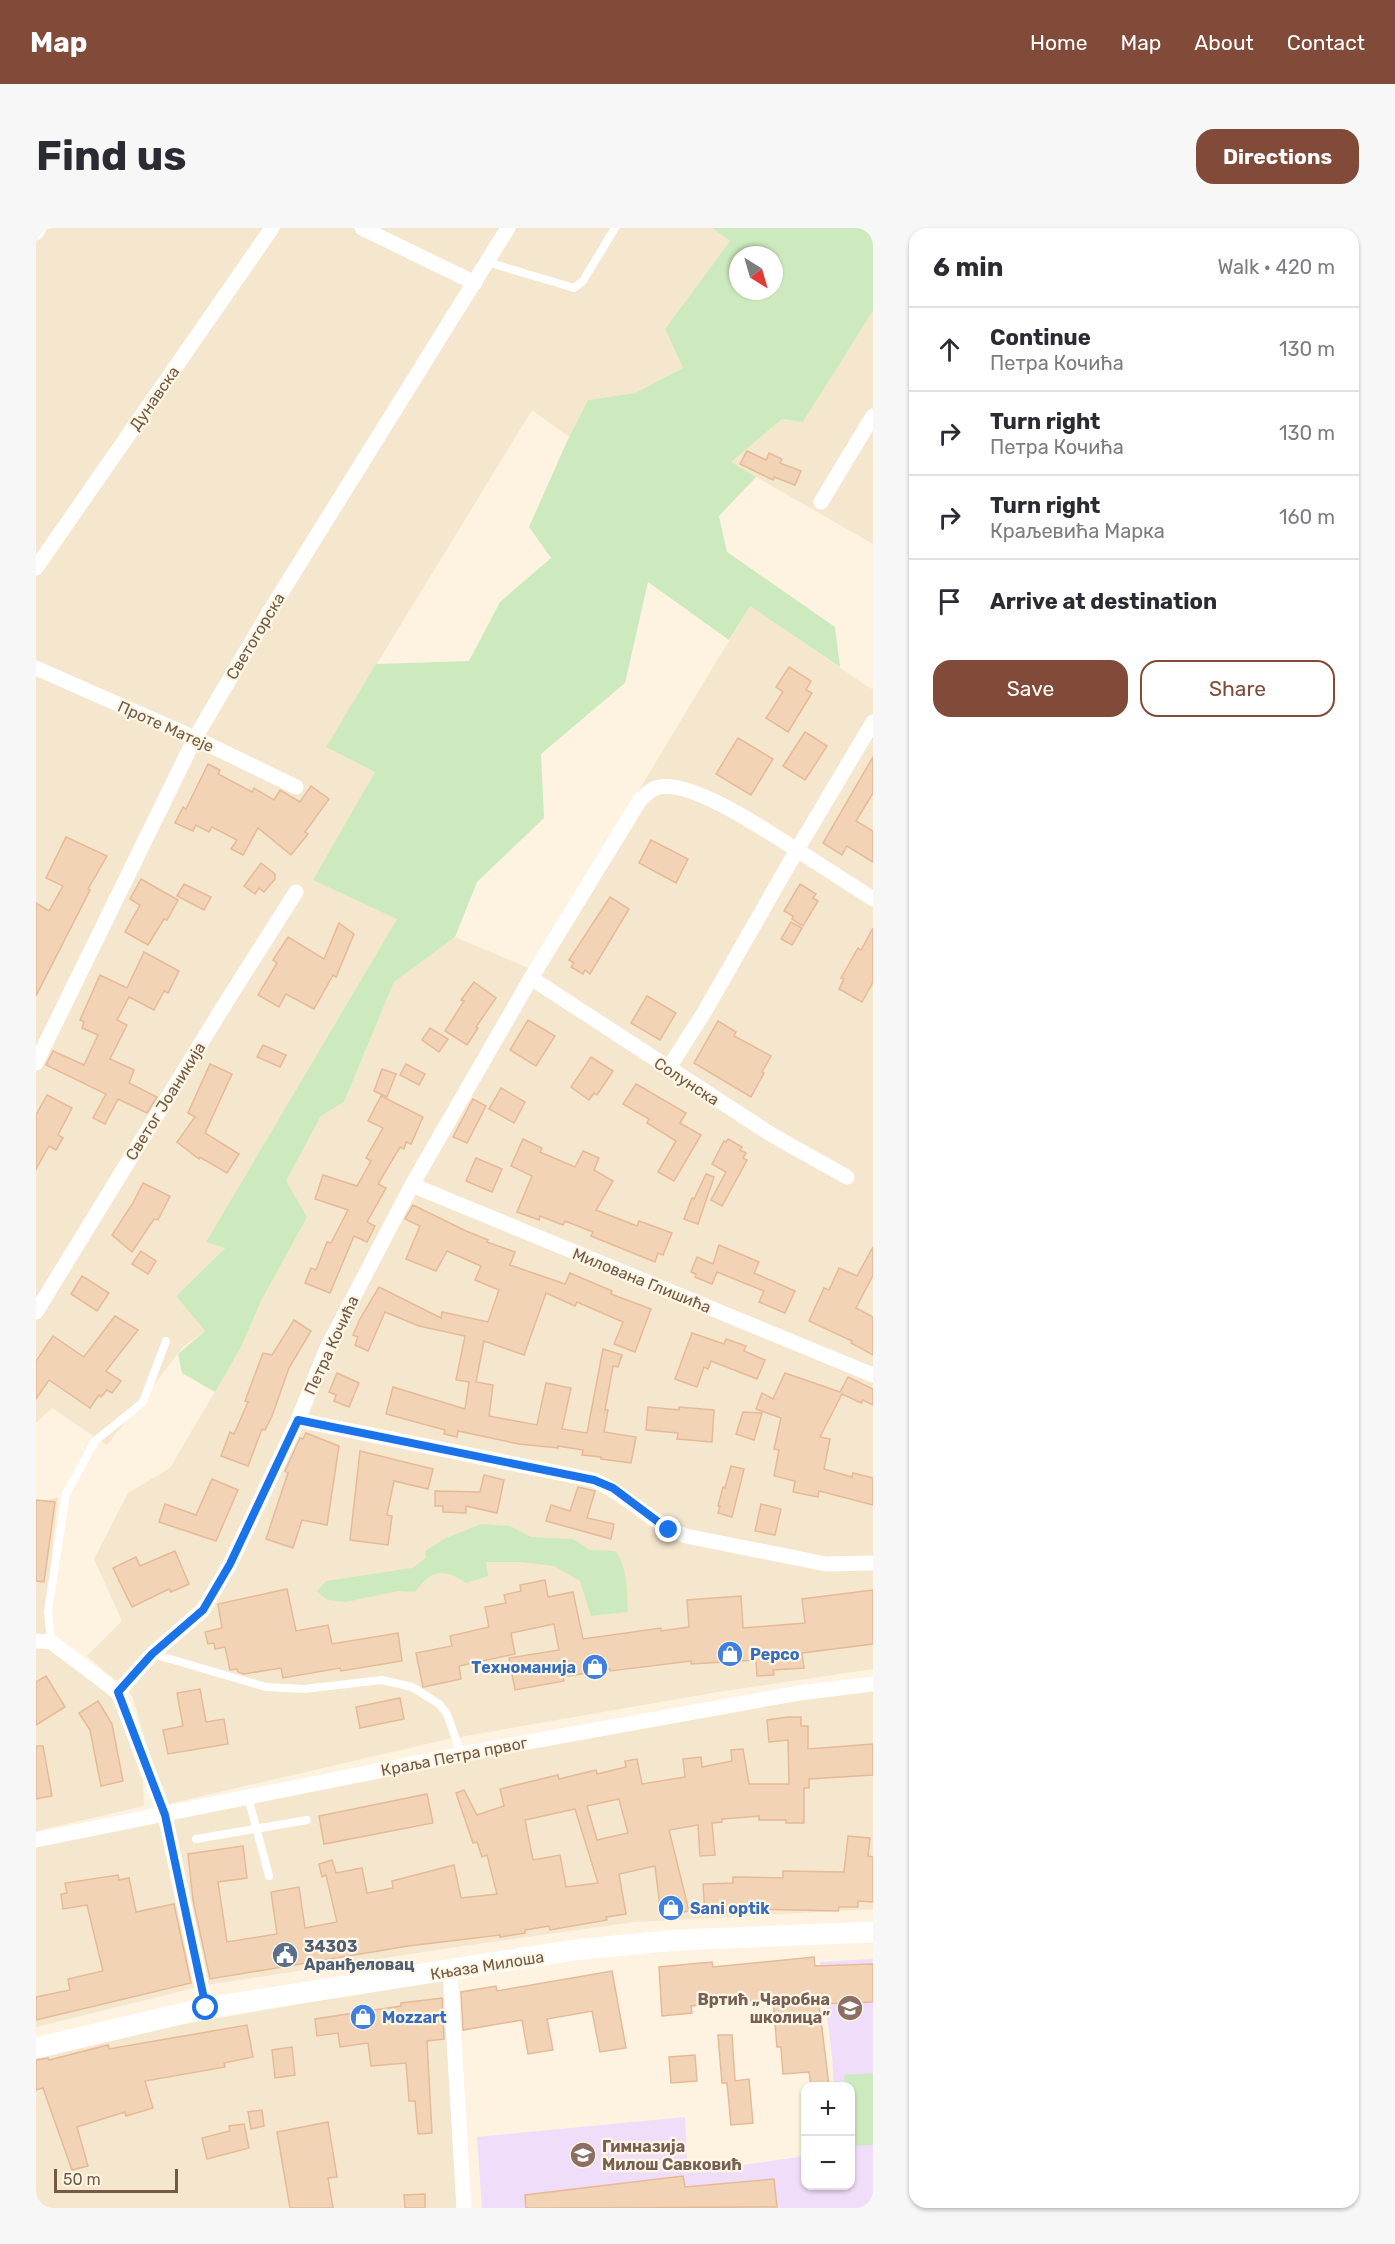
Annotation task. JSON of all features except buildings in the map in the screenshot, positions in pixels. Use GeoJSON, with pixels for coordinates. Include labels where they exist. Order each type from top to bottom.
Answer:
{"type":"FeatureCollection","features":[{"type":"Feature","properties":{"kind":"street"},"geometry":{"type":"LineString","coordinates":[[36,233],[39,228]]}},
{"type":"Feature","properties":{"kind":"street","name":"Дунавска"},"geometry":{"type":"LineString","coordinates":[[36,568],[272,228]]}},
{"type":"Feature","properties":{"kind":"street"},"geometry":{"type":"LineString","coordinates":[[362,228],[475,283]]}},
{"type":"Feature","properties":{"kind":"street","name":"Светогорска"},"geometry":{"type":"LineString","coordinates":[[36,1063],[195,738],[268,614],[508,228]]}},
{"type":"Feature","properties":{"kind":"street"},"geometry":{"type":"LineString","coordinates":[[821,501],[873,416]]}},
{"type":"Feature","properties":{"kind":"street","name":"Проте Матеје"},"geometry":{"type":"LineString","coordinates":[[36,668],[195,738],[296,787]]}},
{"type":"Feature","properties":{"kind":"street"},"geometry":{"type":"LineString","coordinates":[[668,1069],[705,1011],[873,722]]}},
{"type":"Feature","properties":{"kind":"street","name":"Петра Кочића"},"geometry":{"type":"LineString","coordinates":[[118,1692],[152,1654],[203,1610],[230,1564],[298,1420],[327,1348],[412,1185],[531,978],[640,800],[657,787],[692,793],[732,809],[797,850]]}},
{"type":"Feature","properties":{"kind":"street"},"geometry":{"type":"LineString","coordinates":[[797,850],[873,899]]}},
{"type":"Feature","properties":{"kind":"street","name":"Светог Јоаникија"},"geometry":{"type":"LineString","coordinates":[[36,1312],[296,892]]}},
{"type":"Feature","properties":{"kind":"street","name":"Солунска"},"geometry":{"type":"LineString","coordinates":[[531,978],[772,1135],[847,1177]]}},
{"type":"Feature","properties":{"kind":"street","name":"Милована Глишића"},"geometry":{"type":"LineString","coordinates":[[412,1185],[873,1375]]}},
{"type":"Feature","properties":{"kind":"street"},"geometry":{"type":"LineString","coordinates":[[298,1420],[594,1480],[613,1488],[669,1530],[686,1536],[826,1564],[873,1563]]}},
{"type":"Feature","properties":{"kind":"street"},"geometry":{"type":"LineString","coordinates":[[43,1641],[118,1692],[165,1815],[206,2008]]}},
{"type":"Feature","properties":{"kind":"street","name":"Краља Петра првог"},"geometry":{"type":"LineString","coordinates":[[36,1840],[461,1754],[799,1693],[873,1684]]}},
{"type":"Feature","properties":{"kind":"street","name":"Књаза Милоша"},"geometry":{"type":"LineString","coordinates":[[36,2048],[206,2008],[574,1950],[638,1943],[873,1932]]}},
{"type":"Feature","properties":{"kind":"street"},"geometry":{"type":"LineString","coordinates":[[450,1971],[464,2208]]}},
{"type":"Feature","properties":{"kind":"lane"},"geometry":{"type":"LineString","coordinates":[[487,262],[574,288],[583,282],[615,228]]}},
{"type":"Feature","properties":{"kind":"lane"},"geometry":{"type":"LineString","coordinates":[[43,1641],[66,1494],[95,1441],[143,1402],[166,1341]]}},
{"type":"Feature","properties":{"kind":"lane"},"geometry":{"type":"LineString","coordinates":[[152,1654],[266,1688],[304,1689],[382,1680],[412,1687],[439,1704],[447,1714],[461,1754]]}},
{"type":"Feature","properties":{"kind":"lane"},"geometry":{"type":"LineString","coordinates":[[248,1797],[269,1876]]}},
{"type":"Feature","properties":{"kind":"lane"},"geometry":{"type":"LineString","coordinates":[[196,1839],[307,1820]]}},
{"type":"Feature","properties":{"kind":"shaded area"},"geometry":{"type":"Polygon","coordinates":[[[36,228],[712,228],[730,241],[665,329],[683,368],[635,393],[588,400],[569,437],[532,410],[326,747],[376,772],[397,919],[206,1242],[225,1247],[176,1296],[205,1331],[183,1347],[107,1445],[52,1408],[36,1423],[36,228]]]}},
{"type":"Feature","properties":{"kind":"shaded area"},"geometry":{"type":"Polygon","coordinates":[[[873,311],[873,544],[730,462],[782,419],[803,422],[873,311]]]}},
{"type":"Feature","properties":{"kind":"shaded area"},"geometry":{"type":"Polygon","coordinates":[[[750,606],[871,689],[873,687],[873,1669],[718,1692],[448,1739],[164,1805],[132,1695],[87,1656],[122,1621],[94,1559],[128,1493],[170,1468],[241,1347],[262,1299],[286,1181],[321,1116],[344,1102],[394,982],[455,937],[531,969],[750,606]]]}},
{"type":"Feature","properties":{"kind":"shaded area"},"geometry":{"type":"Polygon","coordinates":[[[58,1497],[45,1619],[54,1650],[114,1700],[143,1782],[144,1806],[36,1831],[36,1504],[58,1497]]]}},
{"type":"Feature","properties":{"kind":"shaded area"},"geometry":{"type":"Polygon","coordinates":[[[873,1690],[873,1909],[634,1922],[206,1985],[36,2027],[36,1846],[792,1698],[873,1690]]]}},
{"type":"Feature","properties":{"kind":"shaded area"},"geometry":{"type":"Polygon","coordinates":[[[873,1959],[873,2208],[482,2208],[477,2137],[685,2117],[688,2173],[801,2157],[801,2190],[855,2190],[855,2082],[834,2082],[820,1962],[873,1959]]]}},
{"type":"Feature","properties":{"kind":"shaded area"},"geometry":{"type":"Polygon","coordinates":[[[443,1979],[457,2208],[36,2208],[36,2054],[191,2023],[443,1979]]]}},
{"type":"Feature","properties":{"kind":"green space"},"geometry":{"type":"Polygon","coordinates":[[[712,228],[873,228],[873,311],[803,422],[782,419],[731,462],[756,477],[719,516],[727,552],[835,627],[840,667],[750,606],[729,640],[648,582],[625,683],[541,754],[544,818],[477,882],[455,937],[394,982],[344,1102],[321,1116],[286,1181],[307,1217],[262,1299],[241,1347],[215,1392],[182,1373],[178,1354],[205,1331],[176,1296],[225,1248],[206,1242],[397,919],[313,880],[375,772],[326,747],[376,664],[469,661],[500,602],[551,558],[529,527],[588,400],[635,393],[683,368],[665,329],[730,241],[712,228]]]}},
{"type":"Feature","properties":{"kind":"green space"},"geometry":{"type":"Polygon","coordinates":[[[481,1524],[510,1526],[531,1537],[573,1539],[590,1550],[615,1551],[625,1572],[628,1612],[591,1616],[580,1581],[554,1566],[521,1562],[486,1562],[488,1576],[466,1583],[451,1575],[438,1573],[426,1579],[415,1592],[398,1591],[346,1602],[327,1600],[317,1591],[326,1581],[412,1568],[426,1558],[425,1551],[446,1538],[481,1524]]]}},
{"type":"Feature","properties":{"kind":"green space"},"geometry":{"type":"Polygon","coordinates":[[[873,2073],[873,2145],[855,2146],[855,2082],[845,2082],[844,2075],[873,2073]]]}},
{"type":"Feature","properties":{"kind":"place","name":"Pepco"},"geometry":{"type":"Point","coordinates":[730,1654]}},
{"type":"Feature","properties":{"kind":"place","name":"Техноманија"},"geometry":{"type":"Point","coordinates":[595,1667]}},
{"type":"Feature","properties":{"kind":"place","name":"Sani optik"},"geometry":{"type":"Point","coordinates":[671,1908]}},
{"type":"Feature","properties":{"kind":"place","name":"34303 Аранђеловац"},"geometry":{"type":"Point","coordinates":[285,1955]}},
{"type":"Feature","properties":{"kind":"place","name":"Вртић „Чаробна школица”"},"geometry":{"type":"Point","coordinates":[850,2008]}},
{"type":"Feature","properties":{"kind":"place","name":"Mozzart"},"geometry":{"type":"Point","coordinates":[363,2017]}},
{"type":"Feature","properties":{"kind":"place","name":"Гимназија Милош Савковић"},"geometry":{"type":"Point","coordinates":[583,2155]}},
{"type":"Feature","properties":{"kind":"route"},"geometry":{"type":"LineString","coordinates":[[206,2008],[165,1815],[118,1692],[152,1654],[203,1610],[230,1564],[298,1420],[594,1480],[613,1488],[669,1530]]}}]}
